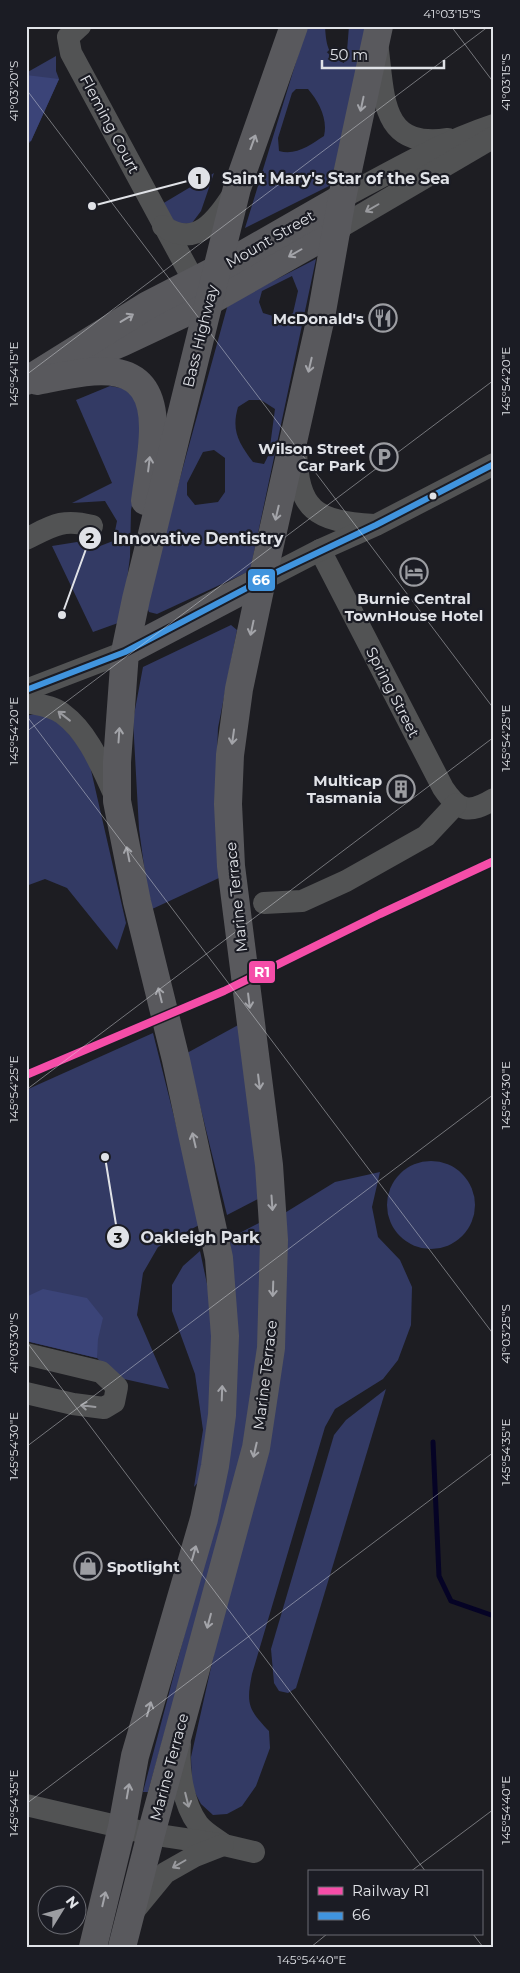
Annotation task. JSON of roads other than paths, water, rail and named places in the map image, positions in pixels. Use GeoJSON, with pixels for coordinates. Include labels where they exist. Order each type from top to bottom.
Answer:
{"type":"FeatureCollection","features":[{"type":"Feature","properties":{"kind":"highway","name":"Bass Highway"},"geometry":{"type":"LineString","coordinates":[[218,268],[237,188],[294,26]]}},
{"type":"Feature","properties":{"kind":"highway"},"geometry":{"type":"LineString","coordinates":[[125,652],[262,580],[321,317],[342,198],[377,33]]}},
{"type":"Feature","properties":{"kind":"highway","name":"Mount Street"},"geometry":{"type":"LineString","coordinates":[[201,291],[218,268],[342,198]]}},
{"type":"Feature","properties":{"kind":"highway","name":"Mount Street"},"geometry":{"type":"LineString","coordinates":[[26,382],[123,342],[201,291],[337,229]]}},
{"type":"Feature","properties":{"kind":"highway","name":"Bass Highway"},"geometry":{"type":"LineString","coordinates":[[125,652],[201,291]]}},
{"type":"Feature","properties":{"kind":"highway"},"geometry":{"type":"LineString","coordinates":[[26,382],[71,374],[103,371],[133,378],[146,391],[152,412],[153,431],[136,600]]}},
{"type":"Feature","properties":{"kind":"highway","name":"Marine Terrace"},"geometry":{"type":"LineString","coordinates":[[122,1947],[182,1717],[256,1448],[271,1348],[274,1240],[269,1165],[231,866],[228,804],[230,755],[240,689],[262,580]]}},
{"type":"Feature","properties":{"kind":"highway","name":"Marine Terrace"},"geometry":{"type":"LineString","coordinates":[[93,1947],[122,1827],[135,1756],[204,1519],[215,1466],[222,1415],[225,1336],[219,1258],[205,1187],[137,902],[117,801],[117,762],[125,652]]}},
{"type":"Feature","properties":{"kind":"street","name":"Fleming Court"},"geometry":{"type":"LineString","coordinates":[[80,26],[68,36],[71,53],[163,226],[201,291]]}},
{"type":"Feature","properties":{"kind":"street"},"geometry":{"type":"LineString","coordinates":[[377,33],[385,102],[392,121],[401,131],[418,138],[438,141],[457,138]]}},
{"type":"Feature","properties":{"kind":"street","name":"Mount Street"},"geometry":{"type":"LineString","coordinates":[[342,198],[412,159],[457,138],[494,125]]}},
{"type":"Feature","properties":{"kind":"street","name":"Mount Street"},"geometry":{"type":"LineString","coordinates":[[337,229],[494,137]]}},
{"type":"Feature","properties":{"kind":"street"},"geometry":{"type":"LineString","coordinates":[[163,226],[179,234],[195,234],[201,231],[216,218],[237,188]]}},
{"type":"Feature","properties":{"kind":"street"},"geometry":{"type":"LineString","coordinates":[[295,431],[298,479],[306,502],[316,512],[339,522],[376,525]]}},
{"type":"Feature","properties":{"kind":"street"},"geometry":{"type":"LineString","coordinates":[[262,580],[320,550],[376,525],[494,464]]}},
{"type":"Feature","properties":{"kind":"street"},"geometry":{"type":"LineString","coordinates":[[26,539],[52,526],[74,521],[92,526]]}},
{"type":"Feature","properties":{"kind":"street","name":"Spring Street"},"geometry":{"type":"LineString","coordinates":[[320,550],[437,779],[456,804]]}},
{"type":"Feature","properties":{"kind":"street"},"geometry":{"type":"LineString","coordinates":[[26,690],[125,652]]}},
{"type":"Feature","properties":{"kind":"street"},"geometry":{"type":"LineString","coordinates":[[26,702],[49,707],[63,714],[81,732],[93,751],[117,801]]}},
{"type":"Feature","properties":{"kind":"street"},"geometry":{"type":"LineString","coordinates":[[456,804],[468,809],[488,802]]}},
{"type":"Feature","properties":{"kind":"street"},"geometry":{"type":"LineString","coordinates":[[414,844],[488,802]]}},
{"type":"Feature","properties":{"kind":"street","name":"Marine Terrace"},"geometry":{"type":"LineString","coordinates":[[264,903],[289,903],[311,898],[414,844],[433,830],[456,804]]}},
{"type":"Feature","properties":{"kind":"street"},"geometry":{"type":"LineString","coordinates":[[26,1354],[101,1372],[117,1387],[114,1402],[104,1408],[73,1404],[26,1393]]}},
{"type":"Feature","properties":{"kind":"street"},"geometry":{"type":"LineString","coordinates":[[182,1717],[179,1759],[188,1806],[199,1826],[224,1845]]}},
{"type":"Feature","properties":{"kind":"street"},"geometry":{"type":"LineString","coordinates":[[26,1805],[151,1834],[224,1845],[254,1852]]}},
{"type":"Feature","properties":{"kind":"street"},"geometry":{"type":"LineString","coordinates":[[130,1917],[165,1873],[195,1856],[224,1845]]}},
{"type":"Feature","properties":{"kind":"waterway"},"geometry":{"type":"LineString","coordinates":[[433,1442],[439,1576],[451,1601],[494,1616]]}},
{"type":"Feature","properties":{"kind":"rail line","name":"R1"},"geometry":{"type":"LineString","coordinates":[[26,1075],[224,991],[380,914],[494,861]]}},
{"type":"Feature","properties":{"kind":"place","name":"Saint Mary's Star of the Sea"},"geometry":{"type":"Point","coordinates":[92,206]}},
{"type":"Feature","properties":{"kind":"place","name":"McDonald's"},"geometry":{"type":"Point","coordinates":[383,318]}},
{"type":"Feature","properties":{"kind":"place","name":"Wilson Street Car Park"},"geometry":{"type":"Point","coordinates":[384,457]}},
{"type":"Feature","properties":{"kind":"place","name":"Burnie Central TownHouse Hotel"},"geometry":{"type":"Point","coordinates":[414,572]}},
{"type":"Feature","properties":{"kind":"place","name":"Innovative Dentistry"},"geometry":{"type":"Point","coordinates":[62,615]}},
{"type":"Feature","properties":{"kind":"place","name":"Multicap Tasmania"},"geometry":{"type":"Point","coordinates":[401,789]}},
{"type":"Feature","properties":{"kind":"place","name":"Oakleigh Park"},"geometry":{"type":"Point","coordinates":[105,1157]}},
{"type":"Feature","properties":{"kind":"place","name":"Spotlight"},"geometry":{"type":"Point","coordinates":[88,1566]}}]}
